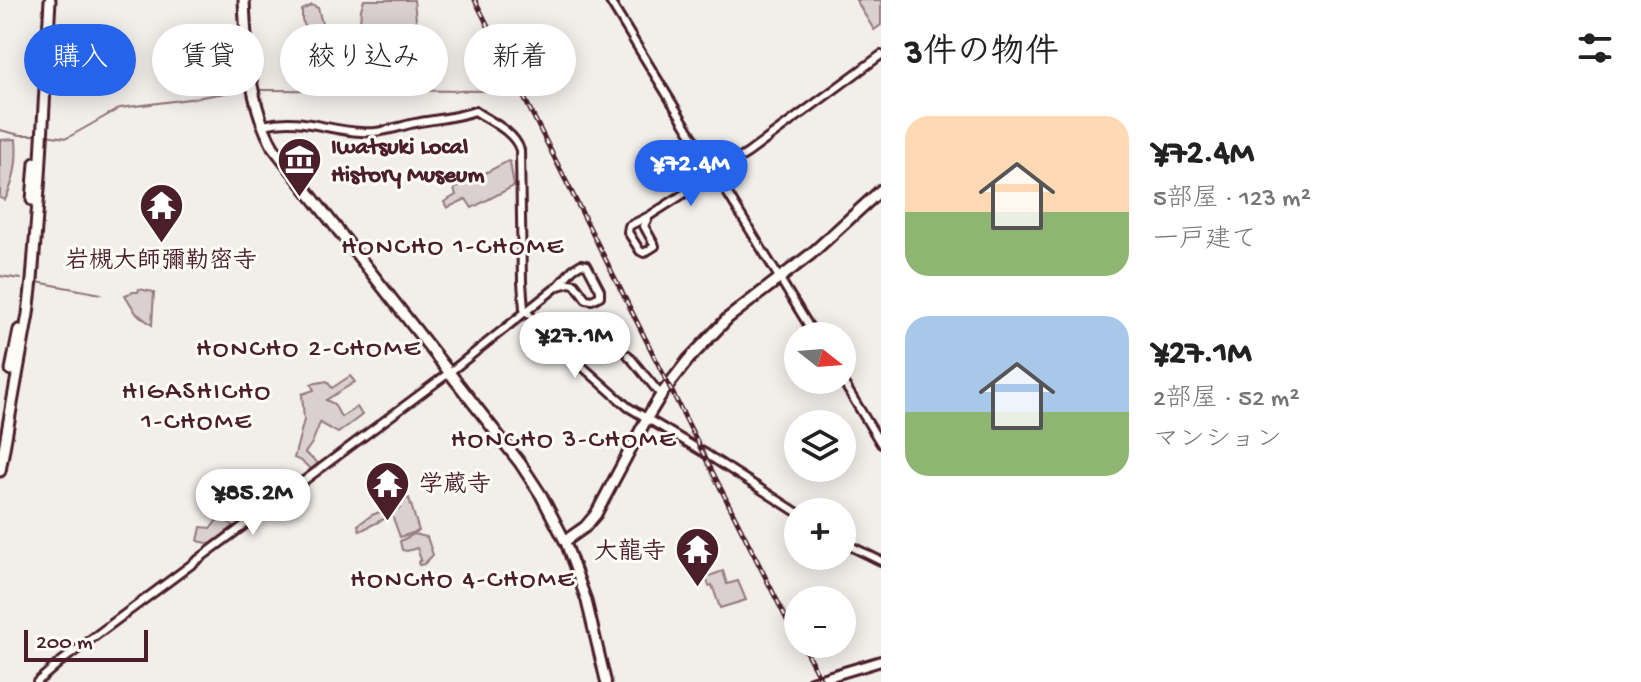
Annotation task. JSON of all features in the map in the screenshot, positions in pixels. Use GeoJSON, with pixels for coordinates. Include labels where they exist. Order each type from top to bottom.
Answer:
{"type":"FeatureCollection","features":[{"type":"Feature","properties":{"kind":"highway"},"geometry":{"type":"LineString","coordinates":[[0,441],[23,305],[47,0]]}},
{"type":"Feature","properties":{"kind":"highway"},"geometry":{"type":"LineString","coordinates":[[0,471],[32,280],[40,176],[47,0]]}},
{"type":"Feature","properties":{"kind":"highway"},"geometry":{"type":"LineString","coordinates":[[244,0],[255,100],[273,147],[534,482],[565,541],[585,527],[596,514],[647,418],[688,360],[724,322],[818,248],[881,190]]}},
{"type":"Feature","properties":{"kind":"main road"},"geometry":{"type":"LineString","coordinates":[[565,541],[586,599],[606,682]]}},
{"type":"Feature","properties":{"kind":"main road"},"geometry":{"type":"LineString","coordinates":[[811,682],[881,661]]}},
{"type":"Feature","properties":{"kind":"street"},"geometry":{"type":"LineString","coordinates":[[609,0],[807,322]]}},
{"type":"Feature","properties":{"kind":"street"},"geometry":{"type":"LineString","coordinates":[[636,222],[644,226],[655,246],[644,253],[628,232],[629,226],[716,174],[881,55]]}},
{"type":"Feature","properties":{"kind":"street"},"geometry":{"type":"LineString","coordinates":[[263,125],[299,121],[354,132],[376,132],[475,111],[515,139],[520,156],[522,302],[526,312],[628,407],[784,504]]}},
{"type":"Feature","properties":{"kind":"street"},"geometry":{"type":"LineString","coordinates":[[644,226],[649,216]]}},
{"type":"Feature","properties":{"kind":"street"},"geometry":{"type":"LineString","coordinates":[[37,682],[450,372],[558,286],[573,269],[587,265],[601,294],[588,300],[575,284],[558,286]]}},
{"type":"Feature","properties":{"kind":"street"},"geometry":{"type":"LineString","coordinates":[[628,355],[661,395]]}},
{"type":"Feature","properties":{"kind":"street"},"geometry":{"type":"LineString","coordinates":[[851,394],[881,444]]}},
{"type":"Feature","properties":{"kind":"street"},"geometry":{"type":"LineString","coordinates":[[856,549],[881,561]]}},
{"type":"Feature","properties":{"kind":"shaded area"},"geometry":{"type":"Polygon","coordinates":[[[364,0],[414,0],[415,24],[360,24],[364,0]]]}},
{"type":"Feature","properties":{"kind":"shaded area"},"geometry":{"type":"Polygon","coordinates":[[[856,0],[881,0],[881,25],[874,30],[856,0]]]}},
{"type":"Feature","properties":{"kind":"shaded area"},"geometry":{"type":"Polygon","coordinates":[[[312,5],[318,8],[322,24],[304,24],[302,10],[312,5]]]}},
{"type":"Feature","properties":{"kind":"shaded area"},"geometry":{"type":"Polygon","coordinates":[[[16,139],[15,170],[5,200],[0,198],[0,140],[16,139]]]}},
{"type":"Feature","properties":{"kind":"shaded area"},"geometry":{"type":"Polygon","coordinates":[[[508,161],[514,186],[472,208],[466,199],[447,208],[444,202],[456,195],[454,189],[508,161]]]}},
{"type":"Feature","properties":{"kind":"shaded area"},"geometry":{"type":"Polygon","coordinates":[[[139,289],[154,292],[152,325],[136,313],[125,295],[139,289]]]}},
{"type":"Feature","properties":{"kind":"shaded area"},"geometry":{"type":"Polygon","coordinates":[[[350,376],[355,382],[326,400],[334,404],[341,417],[357,407],[362,415],[338,433],[320,423],[305,453],[318,463],[311,469],[294,458],[304,420],[302,394],[314,390],[311,384],[327,381],[332,388],[350,376]]]}},
{"type":"Feature","properties":{"kind":"shaded area"},"geometry":{"type":"Polygon","coordinates":[[[409,498],[419,531],[400,537],[392,515],[360,531],[358,525],[372,515],[400,508],[398,502],[409,498]]]}},
{"type":"Feature","properties":{"kind":"shaded area"},"geometry":{"type":"Polygon","coordinates":[[[220,516],[234,526],[211,544],[198,541],[201,527],[211,528],[220,516]]]}},
{"type":"Feature","properties":{"kind":"shaded area"},"geometry":{"type":"Polygon","coordinates":[[[414,534],[427,537],[433,555],[424,564],[419,565],[421,560],[417,548],[402,550],[400,541],[414,534]]]}},
{"type":"Feature","properties":{"kind":"shaded area"},"geometry":{"type":"Polygon","coordinates":[[[723,571],[727,584],[738,581],[746,600],[720,608],[706,577],[723,571]]]}},
{"type":"Feature","properties":{"kind":"waterway"},"geometry":{"type":"LineString","coordinates":[[264,90],[464,91]]}},
{"type":"Feature","properties":{"kind":"waterway"},"geometry":{"type":"LineString","coordinates":[[45,135],[67,138],[120,108],[207,96]]}},
{"type":"Feature","properties":{"kind":"waterway"},"geometry":{"type":"LineString","coordinates":[[0,130],[38,135]]}},
{"type":"Feature","properties":{"kind":"waterway"},"geometry":{"type":"LineString","coordinates":[[0,276],[21,279]]}},
{"type":"Feature","properties":{"kind":"waterway"},"geometry":{"type":"LineString","coordinates":[[37,282],[101,294]]}},
{"type":"Feature","properties":{"kind":"railway"},"geometry":{"type":"LineString","coordinates":[[475,0],[784,614]]}},
{"type":"Feature","properties":{"kind":"railway"},"geometry":{"type":"LineString","coordinates":[[809,658],[822,682]]}},
{"type":"Feature","properties":{"kind":"place","name":"Iwatsuki Local History Museum"},"geometry":{"type":"Point","coordinates":[300,198]}},
{"type":"Feature","properties":{"kind":"place","name":"岩槻大師彌勒密寺"},"geometry":{"type":"Point","coordinates":[161,244]}},
{"type":"Feature","properties":{"kind":"place","name":"学蔵寺"},"geometry":{"type":"Point","coordinates":[388,522]}},
{"type":"Feature","properties":{"kind":"place","name":"大龍寺"},"geometry":{"type":"Point","coordinates":[697,589]}},
{"type":"Feature","properties":{"kind":"district","name":"HONCHO 1-CHOME"},"geometry":{"type":"Point","coordinates":[453,244]}},
{"type":"Feature","properties":{"kind":"district","name":"HONCHO 2-CHOME"},"geometry":{"type":"Point","coordinates":[309,346]}},
{"type":"Feature","properties":{"kind":"district","name":"HIGASHICHO 1-CHOME"},"geometry":{"type":"Point","coordinates":[197,404]}},
{"type":"Feature","properties":{"kind":"district","name":"HONCHO 3-CHOME"},"geometry":{"type":"Point","coordinates":[564,437]}},
{"type":"Feature","properties":{"kind":"district","name":"HONCHO 4-CHOME"},"geometry":{"type":"Point","coordinates":[463,577]}}]}
